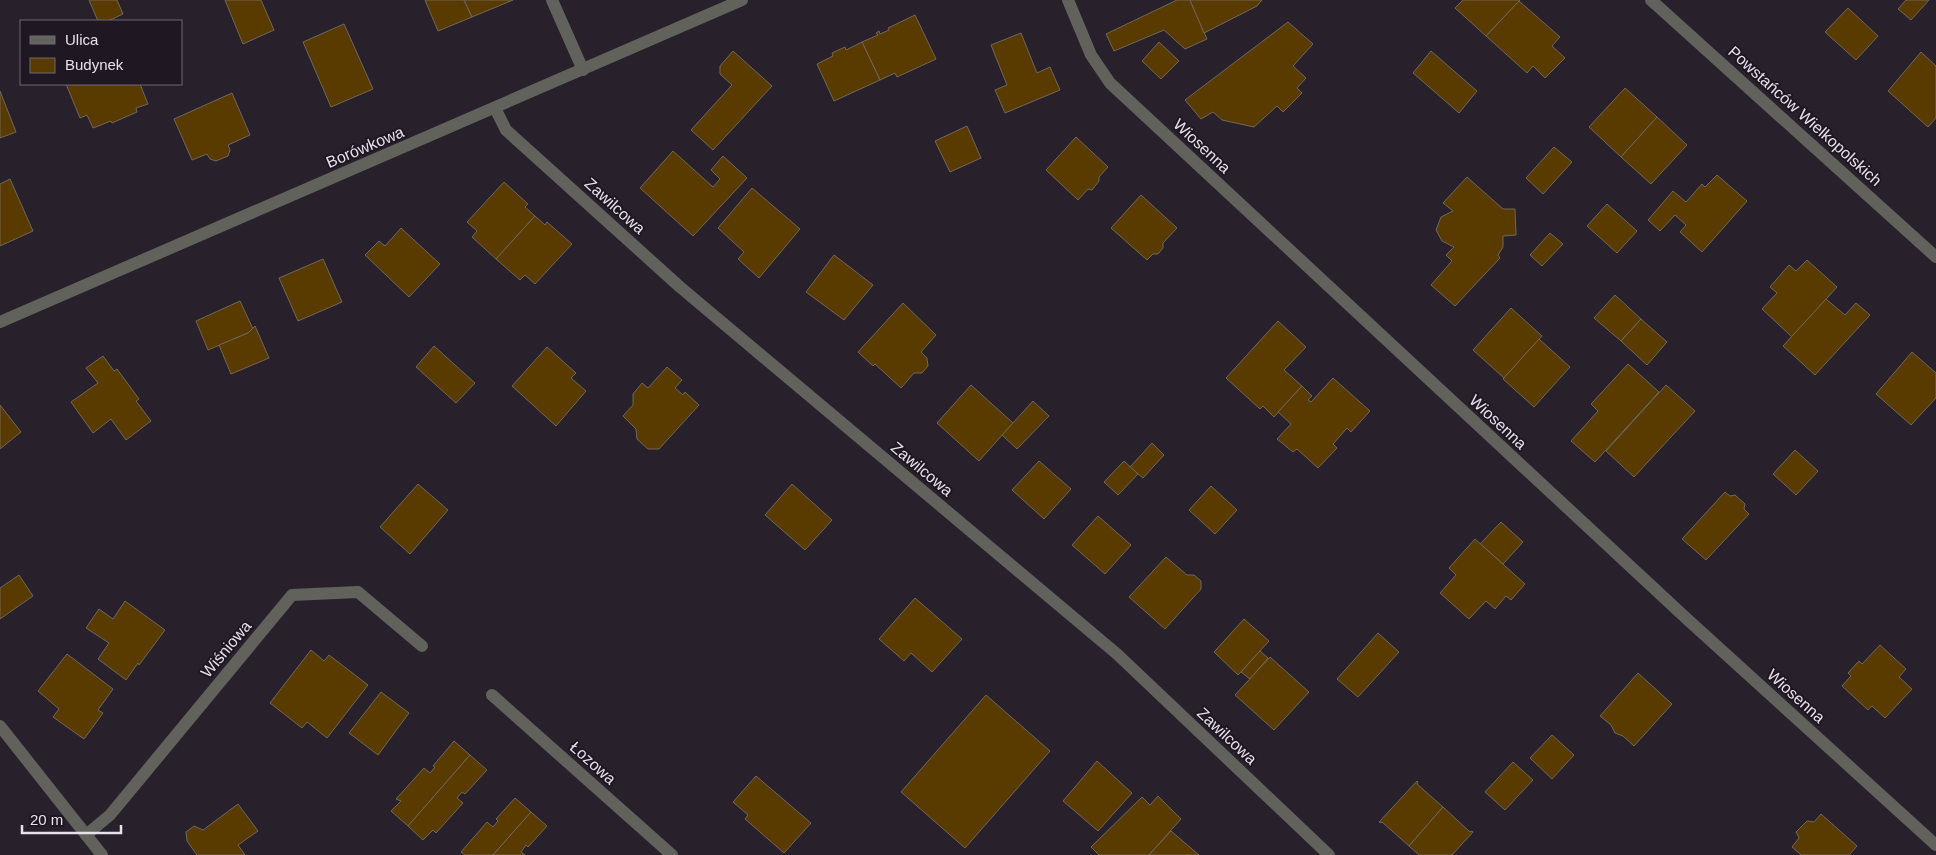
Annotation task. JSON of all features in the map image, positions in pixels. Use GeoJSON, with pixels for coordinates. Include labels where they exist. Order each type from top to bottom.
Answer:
{"type":"FeatureCollection","features":[{"type":"Feature","properties":{"kind":"street"},"geometry":{"type":"LineString","coordinates":[[552,0],[583,70]]}},
{"type":"Feature","properties":{"kind":"street","name":"Borówkowa"},"geometry":{"type":"LineString","coordinates":[[0,322],[742,0]]}},
{"type":"Feature","properties":{"kind":"street","name":"Wiosenna"},"geometry":{"type":"LineString","coordinates":[[1068,0],[1091,54],[1110,83],[1686,619],[1936,844]]}},
{"type":"Feature","properties":{"kind":"street","name":"Powstańców Wielkopolskich"},"geometry":{"type":"LineString","coordinates":[[1651,0],[1936,257]]}},
{"type":"Feature","properties":{"kind":"street","name":"Zawilcowa"},"geometry":{"type":"LineString","coordinates":[[495,108],[506,130],[680,287],[1118,654],[1329,855]]}},
{"type":"Feature","properties":{"kind":"street","name":"Wiśniowa"},"geometry":{"type":"LineString","coordinates":[[86,835],[110,815],[292,595],[358,592],[422,646]]}},
{"type":"Feature","properties":{"kind":"street","name":"Łozowa"},"geometry":{"type":"LineString","coordinates":[[492,695],[672,855]]}},
{"type":"Feature","properties":{"kind":"street"},"geometry":{"type":"LineString","coordinates":[[0,726],[102,855]]}},
{"type":"Feature","properties":{"kind":"building"},"geometry":{"type":"Polygon","coordinates":[[[89,0],[117,0],[123,14],[110,20],[98,20],[89,0]]]}},
{"type":"Feature","properties":{"kind":"building"},"geometry":{"type":"Polygon","coordinates":[[[225,0],[261,0],[274,30],[243,44],[225,0]]]}},
{"type":"Feature","properties":{"kind":"building"},"geometry":{"type":"Polygon","coordinates":[[[425,0],[464,0],[472,17],[438,31],[425,0]]]}},
{"type":"Feature","properties":{"kind":"building"},"geometry":{"type":"Polygon","coordinates":[[[464,0],[513,0],[472,17],[464,0]]]}},
{"type":"Feature","properties":{"kind":"building"},"geometry":{"type":"Polygon","coordinates":[[[1177,0],[1190,0],[1207,39],[1185,49],[1164,30],[1114,51],[1106,34],[1177,0]]]}},
{"type":"Feature","properties":{"kind":"building"},"geometry":{"type":"Polygon","coordinates":[[[1190,0],[1262,0],[1257,6],[1204,33],[1190,0]]]}},
{"type":"Feature","properties":{"kind":"building"},"geometry":{"type":"Polygon","coordinates":[[[1463,0],[1520,0],[1486,36],[1455,8],[1463,0]]]}},
{"type":"Feature","properties":{"kind":"building"},"geometry":{"type":"Polygon","coordinates":[[[1906,0],[1929,0],[1911,20],[1898,9],[1906,0]]]}},
{"type":"Feature","properties":{"kind":"building"},"geometry":{"type":"Polygon","coordinates":[[[1519,1],[1560,37],[1552,46],[1565,58],[1545,78],[1533,66],[1527,73],[1486,36],[1519,1]]]}},
{"type":"Feature","properties":{"kind":"building"},"geometry":{"type":"Polygon","coordinates":[[[1848,8],[1878,36],[1856,60],[1825,32],[1848,8]]]}},
{"type":"Feature","properties":{"kind":"building"},"geometry":{"type":"Polygon","coordinates":[[[915,15],[936,59],[897,77],[895,73],[880,80],[862,42],[878,35],[876,33],[879,31],[880,34],[915,15]]]}},
{"type":"Feature","properties":{"kind":"building"},"geometry":{"type":"Polygon","coordinates":[[[1288,22],[1313,44],[1293,66],[1306,78],[1297,88],[1302,93],[1283,112],[1277,106],[1254,127],[1222,120],[1213,112],[1201,119],[1185,100],[1288,22]]]}},
{"type":"Feature","properties":{"kind":"building"},"geometry":{"type":"Polygon","coordinates":[[[344,24],[373,89],[331,107],[303,42],[344,24]]]}},
{"type":"Feature","properties":{"kind":"building"},"geometry":{"type":"Polygon","coordinates":[[[1021,33],[1037,73],[1050,67],[1060,90],[1005,113],[995,90],[1007,85],[991,45],[1021,33]]]}},
{"type":"Feature","properties":{"kind":"building"},"geometry":{"type":"Polygon","coordinates":[[[862,42],[880,80],[834,101],[817,64],[833,56],[832,53],[845,47],[846,50],[862,42]]]}},
{"type":"Feature","properties":{"kind":"building"},"geometry":{"type":"Polygon","coordinates":[[[1159,42],[1179,61],[1161,79],[1142,61],[1159,42]]]}},
{"type":"Feature","properties":{"kind":"building"},"geometry":{"type":"Polygon","coordinates":[[[733,51],[772,86],[713,150],[691,130],[732,85],[720,74],[720,66],[733,51]]]}},
{"type":"Feature","properties":{"kind":"building"},"geometry":{"type":"Polygon","coordinates":[[[1431,51],[1477,91],[1459,113],[1413,73],[1431,51]]]}},
{"type":"Feature","properties":{"kind":"building"},"geometry":{"type":"Polygon","coordinates":[[[1921,52],[1936,66],[1936,118],[1928,127],[1888,91],[1921,52]]]}},
{"type":"Feature","properties":{"kind":"building"},"geometry":{"type":"Polygon","coordinates":[[[66,85],[140,85],[148,104],[136,108],[137,112],[112,123],[111,121],[93,128],[87,115],[80,118],[66,85]]]}},
{"type":"Feature","properties":{"kind":"building"},"geometry":{"type":"Polygon","coordinates":[[[1625,88],[1657,117],[1621,157],[1589,127],[1625,88]]]}},
{"type":"Feature","properties":{"kind":"building"},"geometry":{"type":"Polygon","coordinates":[[[0,91],[16,132],[0,138],[0,91]]]}},
{"type":"Feature","properties":{"kind":"building"},"geometry":{"type":"Polygon","coordinates":[[[232,93],[250,135],[228,145],[230,150],[228,156],[216,161],[210,159],[207,154],[192,160],[174,119],[232,93]]]}},
{"type":"Feature","properties":{"kind":"building"},"geometry":{"type":"Polygon","coordinates":[[[1657,117],[1687,145],[1651,184],[1621,157],[1657,117]]]}},
{"type":"Feature","properties":{"kind":"building"},"geometry":{"type":"Polygon","coordinates":[[[967,126],[981,158],[950,172],[935,141],[967,126]]]}},
{"type":"Feature","properties":{"kind":"building"},"geometry":{"type":"Polygon","coordinates":[[[1076,137],[1108,167],[1099,177],[1099,181],[1092,190],[1088,189],[1078,200],[1046,170],[1076,137]]]}},
{"type":"Feature","properties":{"kind":"building"},"geometry":{"type":"Polygon","coordinates":[[[1554,147],[1572,162],[1543,194],[1526,178],[1554,147]]]}},
{"type":"Feature","properties":{"kind":"building"},"geometry":{"type":"Polygon","coordinates":[[[673,151],[713,187],[720,179],[711,170],[723,156],[747,178],[693,236],[640,188],[673,151]]]}},
{"type":"Feature","properties":{"kind":"building"},"geometry":{"type":"Polygon","coordinates":[[[1717,175],[1747,201],[1702,252],[1680,232],[1686,225],[1675,215],[1660,231],[1648,220],[1673,191],[1686,202],[1702,184],[1705,187],[1717,175]]]}},
{"type":"Feature","properties":{"kind":"building"},"geometry":{"type":"Polygon","coordinates":[[[1467,177],[1503,209],[1515,209],[1516,235],[1503,236],[1503,247],[1498,255],[1500,258],[1455,306],[1431,285],[1452,261],[1446,255],[1454,247],[1442,241],[1436,230],[1441,217],[1453,211],[1443,203],[1467,177]]]}},
{"type":"Feature","properties":{"kind":"building"},"geometry":{"type":"Polygon","coordinates":[[[10,179],[33,231],[0,246],[0,184],[10,179]]]}},
{"type":"Feature","properties":{"kind":"building"},"geometry":{"type":"Polygon","coordinates":[[[504,182],[528,204],[525,207],[535,216],[496,259],[472,237],[477,231],[467,222],[504,182]]]}},
{"type":"Feature","properties":{"kind":"building"},"geometry":{"type":"Polygon","coordinates":[[[752,188],[800,229],[759,278],[738,259],[744,252],[718,228],[752,188]]]}},
{"type":"Feature","properties":{"kind":"building"},"geometry":{"type":"Polygon","coordinates":[[[1141,195],[1177,228],[1163,243],[1163,248],[1158,254],[1153,254],[1147,260],[1111,228],[1141,195]]]}},
{"type":"Feature","properties":{"kind":"building"},"geometry":{"type":"Polygon","coordinates":[[[1607,204],[1637,231],[1617,253],[1587,226],[1607,204]]]}},
{"type":"Feature","properties":{"kind":"building"},"geometry":{"type":"Polygon","coordinates":[[[535,216],[545,225],[547,222],[572,244],[535,284],[525,275],[520,280],[496,259],[535,216]]]}},
{"type":"Feature","properties":{"kind":"building"},"geometry":{"type":"Polygon","coordinates":[[[401,228],[440,264],[409,297],[365,255],[379,241],[385,246],[401,228]]]}},
{"type":"Feature","properties":{"kind":"building"},"geometry":{"type":"Polygon","coordinates":[[[1550,233],[1563,244],[1542,266],[1530,255],[1550,233]]]}},
{"type":"Feature","properties":{"kind":"building"},"geometry":{"type":"Polygon","coordinates":[[[834,255],[873,285],[844,320],[806,292],[834,255]]]}},
{"type":"Feature","properties":{"kind":"building"},"geometry":{"type":"Polygon","coordinates":[[[323,259],[342,302],[298,321],[279,278],[323,259]]]}},
{"type":"Feature","properties":{"kind":"building"},"geometry":{"type":"Polygon","coordinates":[[[1807,260],[1837,287],[1792,337],[1762,309],[1777,293],[1770,287],[1789,265],[1796,271],[1807,260]]]}},
{"type":"Feature","properties":{"kind":"building"},"geometry":{"type":"Polygon","coordinates":[[[1615,295],[1641,319],[1621,341],[1594,318],[1615,295]]]}},
{"type":"Feature","properties":{"kind":"building"},"geometry":{"type":"Polygon","coordinates":[[[1826,299],[1845,315],[1856,303],[1870,315],[1815,375],[1783,346],[1826,299]]]}},
{"type":"Feature","properties":{"kind":"building"},"geometry":{"type":"Polygon","coordinates":[[[240,301],[253,329],[248,333],[208,350],[196,321],[240,301]]]}},
{"type":"Feature","properties":{"kind":"building"},"geometry":{"type":"Polygon","coordinates":[[[903,303],[936,335],[921,352],[927,358],[928,366],[922,373],[914,373],[901,388],[875,364],[873,366],[858,352],[903,303]]]}},
{"type":"Feature","properties":{"kind":"building"},"geometry":{"type":"Polygon","coordinates":[[[1511,308],[1542,336],[1504,378],[1473,350],[1511,308]]]}},
{"type":"Feature","properties":{"kind":"building"},"geometry":{"type":"Polygon","coordinates":[[[1641,319],[1667,342],[1647,365],[1621,341],[1641,319]]]}},
{"type":"Feature","properties":{"kind":"building"},"geometry":{"type":"Polygon","coordinates":[[[1278,321],[1306,347],[1284,370],[1302,386],[1274,417],[1263,406],[1260,409],[1226,378],[1278,321]]]}},
{"type":"Feature","properties":{"kind":"building"},"geometry":{"type":"Polygon","coordinates":[[[255,326],[269,358],[231,374],[219,345],[248,333],[255,326]]]}},
{"type":"Feature","properties":{"kind":"building"},"geometry":{"type":"Polygon","coordinates":[[[1539,339],[1570,367],[1534,407],[1503,379],[1539,339]]]}},
{"type":"Feature","properties":{"kind":"building"},"geometry":{"type":"Polygon","coordinates":[[[434,346],[475,383],[456,403],[416,367],[434,346]]]}},
{"type":"Feature","properties":{"kind":"building"},"geometry":{"type":"Polygon","coordinates":[[[547,347],[576,373],[571,378],[586,391],[556,426],[512,386],[547,347]]]}},
{"type":"Feature","properties":{"kind":"building"},"geometry":{"type":"Polygon","coordinates":[[[1912,352],[1936,373],[1936,398],[1911,425],[1876,394],[1912,352]]]}},
{"type":"Feature","properties":{"kind":"building"},"geometry":{"type":"Polygon","coordinates":[[[103,356],[114,371],[117,369],[139,399],[136,401],[151,421],[126,440],[111,419],[93,433],[71,402],[98,383],[86,368],[103,356]]]}},
{"type":"Feature","properties":{"kind":"building"},"geometry":{"type":"Polygon","coordinates":[[[1628,364],[1659,392],[1595,462],[1571,441],[1598,411],[1591,404],[1628,364]]]}},
{"type":"Feature","properties":{"kind":"building"},"geometry":{"type":"Polygon","coordinates":[[[667,367],[682,380],[675,388],[683,395],[685,392],[699,405],[659,449],[648,449],[637,439],[636,429],[623,416],[633,405],[633,394],[642,383],[648,388],[667,367]]]}},
{"type":"Feature","properties":{"kind":"building"},"geometry":{"type":"Polygon","coordinates":[[[1333,378],[1370,411],[1351,432],[1347,428],[1333,444],[1337,448],[1318,468],[1297,449],[1293,452],[1277,439],[1291,424],[1278,412],[1302,386],[1312,396],[1308,400],[1311,402],[1333,378]]]}},
{"type":"Feature","properties":{"kind":"building"},"geometry":{"type":"Polygon","coordinates":[[[971,385],[1013,423],[979,461],[937,423],[971,385]]]}},
{"type":"Feature","properties":{"kind":"building"},"geometry":{"type":"Polygon","coordinates":[[[1666,385],[1695,411],[1634,477],[1606,451],[1666,385]]]}},
{"type":"Feature","properties":{"kind":"building"},"geometry":{"type":"Polygon","coordinates":[[[1033,401],[1049,416],[1017,449],[1002,435],[1033,401]]]}},
{"type":"Feature","properties":{"kind":"building"},"geometry":{"type":"Polygon","coordinates":[[[0,405],[21,432],[0,449],[0,405]]]}},
{"type":"Feature","properties":{"kind":"building"},"geometry":{"type":"Polygon","coordinates":[[[1152,443],[1164,455],[1143,478],[1130,467],[1152,443]]]}},
{"type":"Feature","properties":{"kind":"building"},"geometry":{"type":"Polygon","coordinates":[[[1795,450],[1818,471],[1796,495],[1773,474],[1795,450]]]}},
{"type":"Feature","properties":{"kind":"building"},"geometry":{"type":"Polygon","coordinates":[[[1039,461],[1071,489],[1044,519],[1012,490],[1039,461]]]}},
{"type":"Feature","properties":{"kind":"building"},"geometry":{"type":"Polygon","coordinates":[[[1124,461],[1138,474],[1118,495],[1104,482],[1124,461]]]}},
{"type":"Feature","properties":{"kind":"building"},"geometry":{"type":"Polygon","coordinates":[[[418,484],[448,510],[410,554],[380,527],[418,484]]]}},
{"type":"Feature","properties":{"kind":"building"},"geometry":{"type":"Polygon","coordinates":[[[792,484],[832,520],[805,550],[765,515],[792,484]]]}},
{"type":"Feature","properties":{"kind":"building"},"geometry":{"type":"Polygon","coordinates":[[[1211,486],[1237,510],[1215,534],[1189,510],[1211,486]]]}},
{"type":"Feature","properties":{"kind":"building"},"geometry":{"type":"Polygon","coordinates":[[[1725,492],[1730,496],[1735,495],[1745,504],[1744,509],[1749,514],[1706,560],[1682,539],[1725,492]]]}},
{"type":"Feature","properties":{"kind":"building"},"geometry":{"type":"Polygon","coordinates":[[[1098,516],[1131,545],[1105,574],[1072,545],[1098,516]]]}},
{"type":"Feature","properties":{"kind":"building"},"geometry":{"type":"Polygon","coordinates":[[[1501,522],[1523,542],[1503,564],[1480,544],[1501,522]]]}},
{"type":"Feature","properties":{"kind":"building"},"geometry":{"type":"Polygon","coordinates":[[[1475,539],[1525,584],[1511,600],[1506,596],[1495,609],[1486,601],[1469,619],[1440,593],[1456,575],[1449,568],[1475,539]]]}},
{"type":"Feature","properties":{"kind":"building"},"geometry":{"type":"Polygon","coordinates":[[[1166,557],[1187,575],[1194,575],[1201,581],[1201,589],[1165,629],[1129,597],[1166,557]]]}},
{"type":"Feature","properties":{"kind":"building"},"geometry":{"type":"Polygon","coordinates":[[[19,575],[33,596],[0,619],[0,588],[19,575]]]}},
{"type":"Feature","properties":{"kind":"building"},"geometry":{"type":"Polygon","coordinates":[[[915,598],[962,639],[932,672],[911,653],[904,661],[879,639],[915,598]]]}},
{"type":"Feature","properties":{"kind":"building"},"geometry":{"type":"Polygon","coordinates":[[[125,601],[165,630],[126,680],[98,659],[109,643],[86,628],[99,609],[113,619],[125,601]]]}},
{"type":"Feature","properties":{"kind":"building"},"geometry":{"type":"Polygon","coordinates":[[[1244,619],[1269,641],[1238,675],[1214,652],[1244,619]]]}},
{"type":"Feature","properties":{"kind":"building"},"geometry":{"type":"Polygon","coordinates":[[[1378,633],[1399,652],[1358,697],[1337,679],[1378,633]]]}},
{"type":"Feature","properties":{"kind":"building"},"geometry":{"type":"Polygon","coordinates":[[[1880,645],[1906,669],[1899,677],[1912,689],[1885,718],[1872,706],[1868,710],[1842,686],[1851,676],[1848,673],[1859,661],[1862,664],[1880,645]]]}},
{"type":"Feature","properties":{"kind":"building"},"geometry":{"type":"Polygon","coordinates":[[[311,650],[324,661],[329,655],[368,685],[327,738],[307,722],[302,728],[270,703],[311,650]]]}},
{"type":"Feature","properties":{"kind":"building"},"geometry":{"type":"Polygon","coordinates":[[[1260,651],[1268,658],[1250,679],[1241,672],[1260,651]]]}},
{"type":"Feature","properties":{"kind":"building"},"geometry":{"type":"Polygon","coordinates":[[[67,654],[113,689],[98,710],[103,713],[84,739],[53,717],[59,709],[38,691],[67,654]]]}},
{"type":"Feature","properties":{"kind":"building"},"geometry":{"type":"Polygon","coordinates":[[[1270,657],[1309,692],[1274,730],[1235,695],[1270,657]]]}},
{"type":"Feature","properties":{"kind":"building"},"geometry":{"type":"Polygon","coordinates":[[[1638,673],[1672,704],[1634,746],[1623,736],[1615,733],[1611,725],[1600,716],[1638,673]]]}},
{"type":"Feature","properties":{"kind":"building"},"geometry":{"type":"Polygon","coordinates":[[[381,692],[409,713],[378,755],[349,733],[381,692]]]}},
{"type":"Feature","properties":{"kind":"building"},"geometry":{"type":"Polygon","coordinates":[[[986,695],[1050,751],[965,848],[901,792],[986,695]]]}},
{"type":"Feature","properties":{"kind":"building"},"geometry":{"type":"Polygon","coordinates":[[[1552,735],[1574,755],[1552,779],[1530,758],[1552,735]]]}},
{"type":"Feature","properties":{"kind":"building"},"geometry":{"type":"Polygon","coordinates":[[[454,741],[470,755],[408,826],[391,811],[401,801],[396,799],[424,768],[430,773],[435,767],[433,766],[454,741]]]}},
{"type":"Feature","properties":{"kind":"building"},"geometry":{"type":"Polygon","coordinates":[[[470,755],[487,770],[465,794],[462,792],[457,798],[463,803],[436,833],[433,830],[423,840],[408,826],[470,755]]]}},
{"type":"Feature","properties":{"kind":"building"},"geometry":{"type":"Polygon","coordinates":[[[1097,761],[1132,793],[1098,831],[1063,801],[1097,761]]]}},
{"type":"Feature","properties":{"kind":"building"},"geometry":{"type":"Polygon","coordinates":[[[1513,762],[1533,780],[1505,810],[1485,792],[1513,762]]]}},
{"type":"Feature","properties":{"kind":"building"},"geometry":{"type":"Polygon","coordinates":[[[756,776],[811,823],[784,853],[745,819],[748,815],[733,802],[756,776]]]}},
{"type":"Feature","properties":{"kind":"building"},"geometry":{"type":"Polygon","coordinates":[[[1417,781],[1417,784],[1443,807],[1409,846],[1382,822],[1379,822],[1417,781]]]}},
{"type":"Feature","properties":{"kind":"building"},"geometry":{"type":"Polygon","coordinates":[[[1158,796],[1181,819],[1149,855],[1099,855],[1091,847],[1142,797],[1150,805],[1158,796]]]}},
{"type":"Feature","properties":{"kind":"building"},"geometry":{"type":"Polygon","coordinates":[[[515,798],[531,812],[493,855],[465,855],[461,852],[487,822],[493,827],[498,821],[496,819],[515,798]]]}},
{"type":"Feature","properties":{"kind":"building"},"geometry":{"type":"Polygon","coordinates":[[[238,804],[258,831],[238,845],[245,855],[197,855],[187,841],[186,832],[194,826],[203,830],[238,804]]]}},
{"type":"Feature","properties":{"kind":"building"},"geometry":{"type":"Polygon","coordinates":[[[1443,807],[1470,832],[1473,832],[1452,855],[1419,855],[1409,846],[1443,807]]]}},
{"type":"Feature","properties":{"kind":"building"},"geometry":{"type":"Polygon","coordinates":[[[531,812],[547,826],[528,847],[526,845],[521,852],[525,855],[493,855],[531,812]]]}},
{"type":"Feature","properties":{"kind":"building"},"geometry":{"type":"Polygon","coordinates":[[[1821,814],[1857,846],[1849,855],[1801,855],[1792,847],[1799,838],[1796,832],[1807,821],[1814,822],[1821,814]]]}},
{"type":"Feature","properties":{"kind":"building"},"geometry":{"type":"Polygon","coordinates":[[[1171,831],[1199,855],[1149,855],[1171,831]]]}}]}
